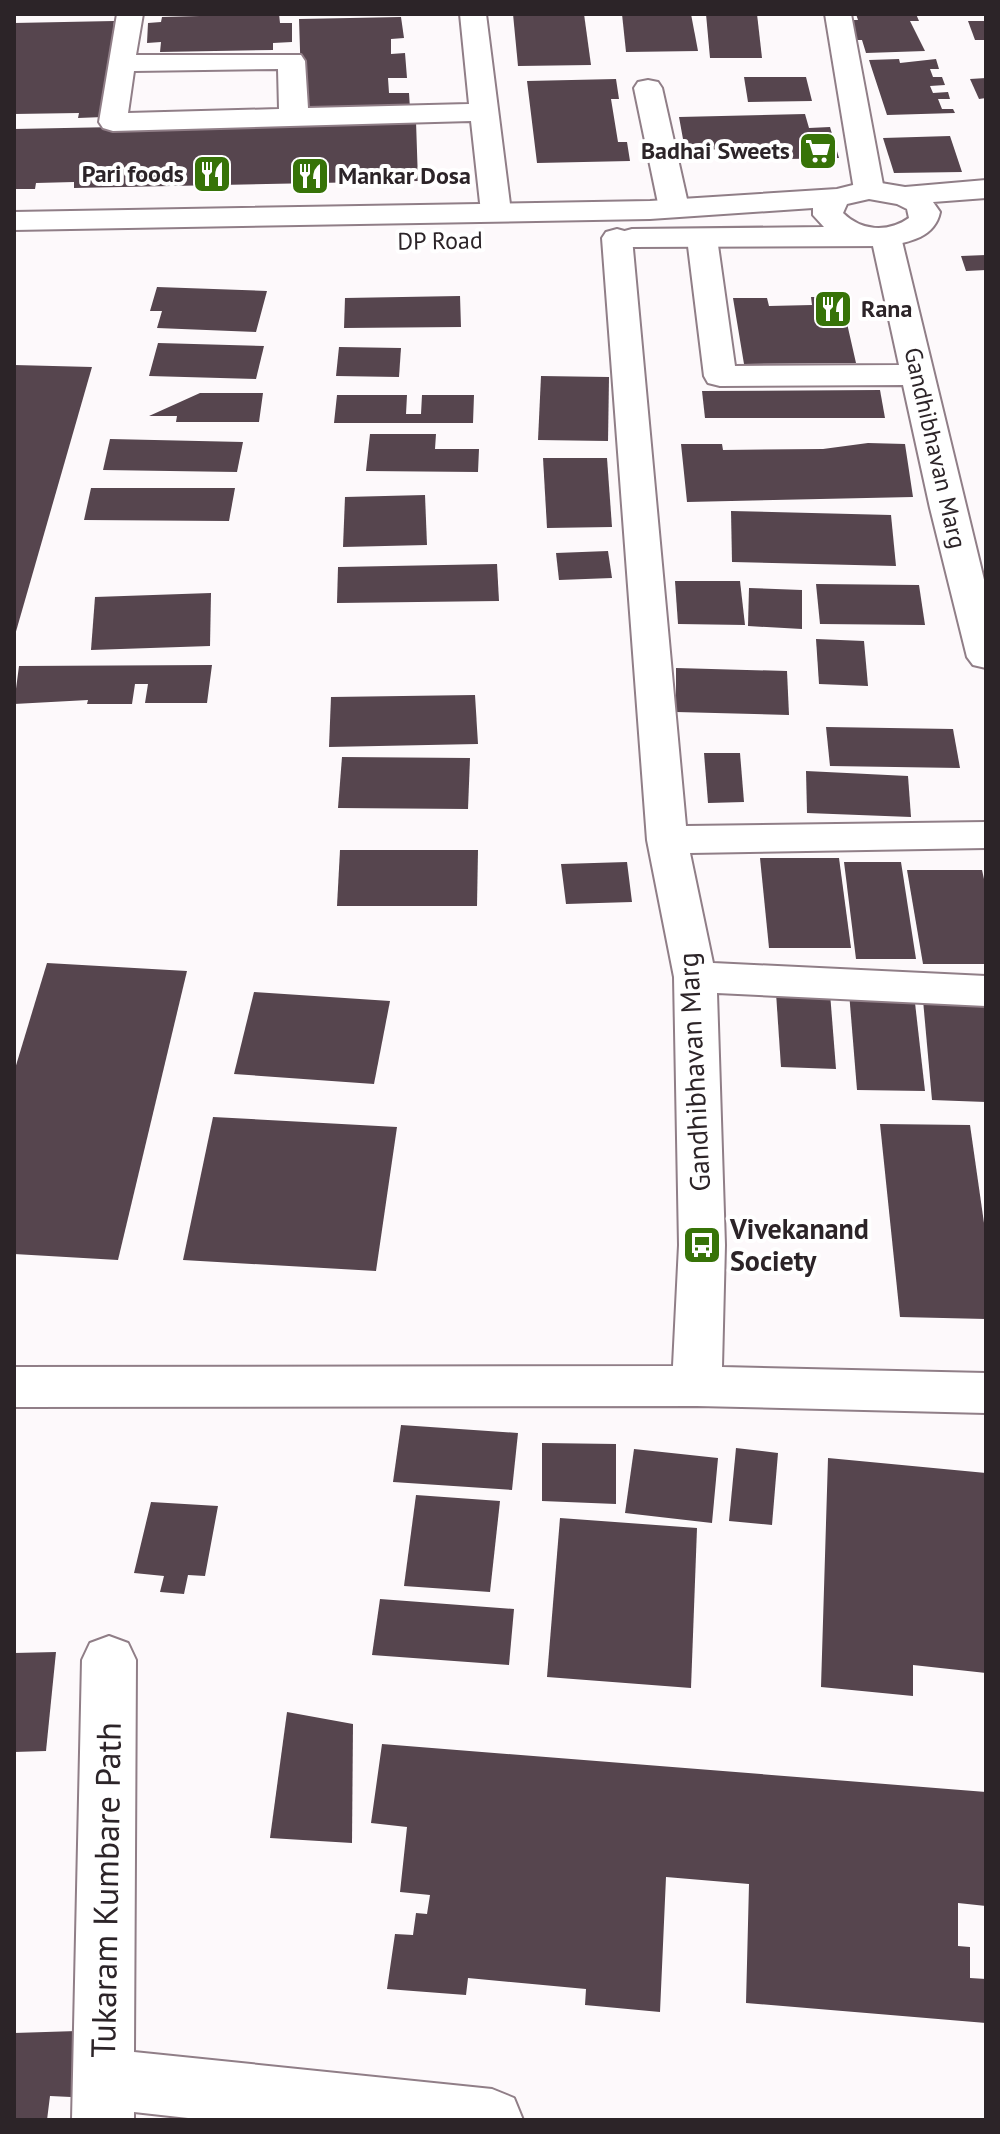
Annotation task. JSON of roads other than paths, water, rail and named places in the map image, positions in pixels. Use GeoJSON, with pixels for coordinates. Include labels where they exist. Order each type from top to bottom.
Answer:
{"type":"FeatureCollection","features":[{"type":"Feature","properties":{"kind":"street"},"geometry":{"type":"LineString","coordinates":[[130,14],[113,122],[484,112]]}},
{"type":"Feature","properties":{"kind":"street"},"geometry":{"type":"LineString","coordinates":[[473,14],[496,212]]}},
{"type":"Feature","properties":{"kind":"street"},"geometry":{"type":"LineString","coordinates":[[838,14],[869,190],[905,196],[986,189]]}},
{"type":"Feature","properties":{"kind":"street"},"geometry":{"type":"LineString","coordinates":[[121,63],[291,61],[294,117]]}},
{"type":"Feature","properties":{"kind":"street"},"geometry":{"type":"LineString","coordinates":[[648,88],[674,208]]}},
{"type":"Feature","properties":{"kind":"street","name":"DP Road"},"geometry":{"type":"LineString","coordinates":[[14,221],[674,208],[837,198],[869,190]]}},
{"type":"Feature","properties":{"kind":"street"},"geometry":{"type":"LineString","coordinates":[[905,196],[918,203],[925,212],[923,222]]}},
{"type":"Feature","properties":{"kind":"street"},"geometry":{"type":"LineString","coordinates":[[837,198],[828,207],[828,215],[847,231],[876,237],[903,235],[923,222],[986,215]]}},
{"type":"Feature","properties":{"kind":"street","name":"DP Road"},"geometry":{"type":"LineString","coordinates":[[14,248],[876,237]]}},
{"type":"Feature","properties":{"kind":"street","name":"Gandhibhavan Marg"},"geometry":{"type":"LineString","coordinates":[[876,237],[917,375],[947,508],[986,657]]}},
{"type":"Feature","properties":{"kind":"street","name":"Gandhibhavan Marg"},"geometry":{"type":"LineString","coordinates":[[617,238],[667,840],[695,977],[702,1245],[697,1386]]}},
{"type":"Feature","properties":{"kind":"street"},"geometry":{"type":"LineString","coordinates":[[702,238],[720,376],[917,375]]}},
{"type":"Feature","properties":{"kind":"street"},"geometry":{"type":"LineString","coordinates":[[947,508],[986,507]]}},
{"type":"Feature","properties":{"kind":"street"},"geometry":{"type":"LineString","coordinates":[[667,840],[986,835]]}},
{"type":"Feature","properties":{"kind":"street"},"geometry":{"type":"LineString","coordinates":[[695,977],[986,991]]}},
{"type":"Feature","properties":{"kind":"street"},"geometry":{"type":"LineString","coordinates":[[14,1387],[697,1386],[986,1393]]}},
{"type":"Feature","properties":{"kind":"street","name":"Tukaram Kumbare Path"},"geometry":{"type":"LineString","coordinates":[[104,2100],[109,1660]]}},
{"type":"Feature","properties":{"kind":"street"},"geometry":{"type":"LineString","coordinates":[[104,2100],[492,2120]]}},
{"type":"Feature","properties":{"kind":"place","name":"Badhai Sweets"},"geometry":{"type":"Point","coordinates":[818,151]}},
{"type":"Feature","properties":{"kind":"place","name":"Pari foods"},"geometry":{"type":"Point","coordinates":[212,174]}},
{"type":"Feature","properties":{"kind":"place","name":"Mankar Dosa"},"geometry":{"type":"Point","coordinates":[310,176]}},
{"type":"Feature","properties":{"kind":"place","name":"Rana"},"geometry":{"type":"Point","coordinates":[833,309]}},
{"type":"Feature","properties":{"kind":"place","name":"Vivekanand Society"},"geometry":{"type":"Point","coordinates":[702,1245]}}]}
